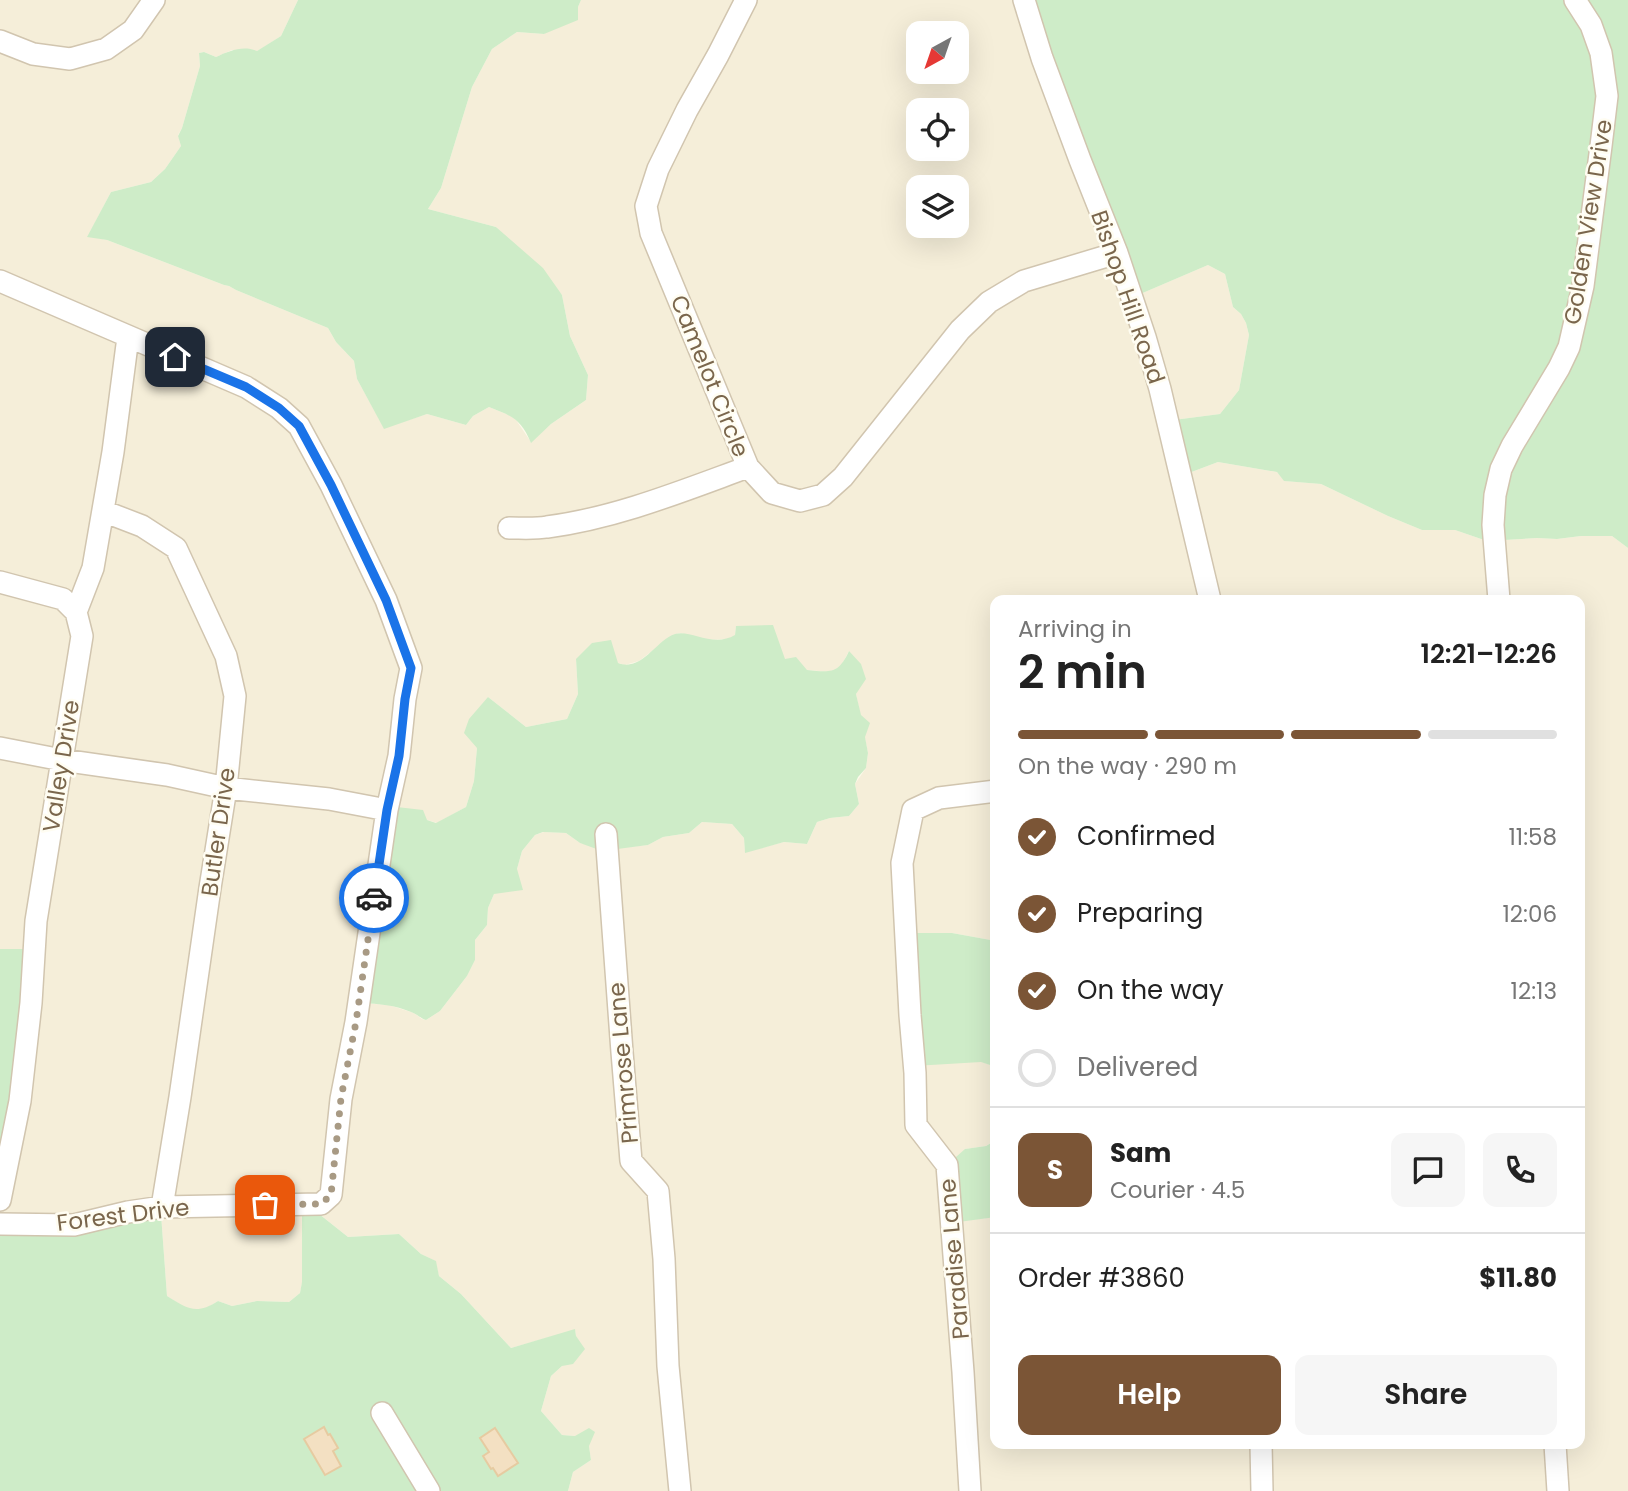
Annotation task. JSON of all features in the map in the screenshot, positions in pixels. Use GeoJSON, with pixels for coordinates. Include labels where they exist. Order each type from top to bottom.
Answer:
{"type":"FeatureCollection","features":[{"type":"Feature","properties":{"kind":"street"},"geometry":{"type":"LineString","coordinates":[[0,41],[33,54],[70,59],[106,50],[133,30],[155,0]]}},
{"type":"Feature","properties":{"kind":"street","name":"Camelot Circle"},"geometry":{"type":"LineString","coordinates":[[746,0],[658,169],[646,206],[651,233],[748,467],[772,493],[800,500],[823,495],[843,477],[960,330],[989,302],[1024,281],[1117,253]]}},
{"type":"Feature","properties":{"kind":"street","name":"Bishop Hill Road"},"geometry":{"type":"LineString","coordinates":[[1024,0],[1145,337],[1209,595]]}},
{"type":"Feature","properties":{"kind":"street","name":"Golden View Drive"},"geometry":{"type":"LineString","coordinates":[[1499,595],[1493,525],[1495,495],[1501,469],[1569,347],[1583,286],[1607,96],[1601,53],[1591,25],[1576,0]]}},
{"type":"Feature","properties":{"kind":"street"},"geometry":{"type":"LineString","coordinates":[[0,281],[246,387],[279,408],[299,426],[331,485],[386,600],[411,668],[399,756],[387,810],[329,799],[226,788],[167,775],[0,748]]}},
{"type":"Feature","properties":{"kind":"street","name":"Valley Drive"},"geometry":{"type":"LineString","coordinates":[[0,1200],[20,1101],[31,1003],[36,922],[82,636],[76,612],[93,568],[113,452],[128,337]]}},
{"type":"Feature","properties":{"kind":"street"},"geometry":{"type":"LineString","coordinates":[[509,527],[544,528],[586,521],[661,499],[748,467]]}},
{"type":"Feature","properties":{"kind":"street","name":"Butler Drive"},"geometry":{"type":"LineString","coordinates":[[103,510],[142,526],[176,548],[226,656],[235,696],[226,788],[162,1207]]}},
{"type":"Feature","properties":{"kind":"street"},"geometry":{"type":"LineString","coordinates":[[0,582],[63,599],[76,612]]}},
{"type":"Feature","properties":{"kind":"street","name":"Paradise Lane"},"geometry":{"type":"LineString","coordinates":[[970,1491],[947,1165],[916,1125],[902,863],[913,810],[939,798],[990,792]]}},
{"type":"Feature","properties":{"kind":"street","name":"Forest Drive"},"geometry":{"type":"LineString","coordinates":[[0,1224],[74,1225],[162,1207],[321,1204],[331,1195],[341,1098],[356,1022],[387,810]]}},
{"type":"Feature","properties":{"kind":"street","name":"Primrose Lane"},"geometry":{"type":"LineString","coordinates":[[606,834],[631,1161],[658,1191],[664,1259],[668,1366],[680,1491]]}},
{"type":"Feature","properties":{"kind":"street"},"geometry":{"type":"LineString","coordinates":[[382,1413],[429,1491]]}},
{"type":"Feature","properties":{"kind":"street"},"geometry":{"type":"LineString","coordinates":[[1261,1449],[1262,1491]]}},
{"type":"Feature","properties":{"kind":"street"},"geometry":{"type":"LineString","coordinates":[[1555,1449],[1558,1491]]}},
{"type":"Feature","properties":{"kind":"shaded area"},"geometry":{"type":"Polygon","coordinates":[[[0,0],[298,0],[281,36],[261,49],[232,50],[216,57],[204,52],[199,53],[200,66],[178,135],[181,146],[165,169],[151,182],[111,192],[88,236],[107,240],[229,286],[328,328],[336,342],[354,361],[357,379],[384,428],[427,414],[466,425],[473,416],[489,407],[514,417],[531,442],[551,424],[586,400],[588,375],[570,336],[562,295],[496,227],[428,209],[441,188],[472,87],[492,49],[517,32],[544,34],[578,7],[581,0],[1023,0],[1131,298],[1208,265],[1225,274],[1233,307],[1246,323],[1249,335],[1239,390],[1220,414],[1166,421],[1181,476],[1218,462],[1277,472],[1285,481],[1321,484],[1422,530],[1455,530],[1487,541],[1612,536],[1628,548],[1628,1491],[568,1491],[573,1472],[591,1460],[589,1446],[575,1436],[562,1435],[541,1411],[551,1376],[562,1366],[576,1336],[575,1330],[511,1348],[461,1294],[439,1276],[435,1261],[421,1254],[399,1234],[348,1237],[309,1206],[300,1293],[289,1302],[257,1301],[232,1306],[218,1301],[204,1310],[187,1309],[167,1296],[161,1214],[0,1224],[0,1194],[30,949],[0,949],[0,0]],[[736,626],[735,636],[730,639],[706,640],[680,633],[673,635],[639,661],[625,665],[576,659],[578,694],[567,719],[526,727],[488,697],[477,748],[474,781],[466,807],[437,823],[427,820],[361,1003],[389,1005],[426,1020],[440,1011],[467,976],[475,960],[475,940],[487,925],[488,908],[494,894],[517,869],[522,851],[535,835],[544,832],[566,833],[580,843],[608,849],[648,845],[663,837],[689,833],[702,822],[732,824],[744,838],[745,852],[784,842],[807,844],[817,822],[849,816],[859,804],[855,784],[866,768],[868,753],[856,694],[859,686],[849,651],[840,668],[830,672],[806,670],[799,662],[785,660],[736,626]]]}},
{"type":"Feature","properties":{"kind":"green space"},"geometry":{"type":"Polygon","coordinates":[[[298,0],[581,0],[578,20],[544,34],[517,32],[492,49],[472,87],[441,188],[428,209],[496,227],[543,268],[562,295],[570,336],[588,375],[586,400],[551,424],[531,443],[515,419],[489,407],[473,416],[466,425],[427,414],[384,429],[357,379],[354,361],[336,342],[328,328],[229,286],[107,240],[87,237],[111,192],[151,182],[165,169],[181,146],[178,136],[200,66],[199,53],[204,52],[216,57],[241,49],[257,51],[281,36],[298,0]]]}},
{"type":"Feature","properties":{"kind":"green space"},"geometry":{"type":"Polygon","coordinates":[[[1023,0],[1628,0],[1628,548],[1612,536],[1487,541],[1455,530],[1422,530],[1321,484],[1284,481],[1277,472],[1218,462],[1181,476],[1166,421],[1220,414],[1239,390],[1249,335],[1246,323],[1233,307],[1225,274],[1208,265],[1131,298],[1023,0]]]}},
{"type":"Feature","properties":{"kind":"green space"},"geometry":{"type":"Polygon","coordinates":[[[773,625],[785,659],[796,657],[807,670],[837,668],[849,651],[861,664],[866,679],[856,694],[861,715],[870,723],[865,737],[868,753],[866,768],[855,784],[859,804],[849,816],[817,822],[807,844],[784,842],[745,853],[744,838],[732,824],[702,822],[689,833],[663,837],[648,845],[602,851],[580,843],[566,833],[543,832],[535,835],[522,851],[517,869],[523,890],[494,894],[488,908],[487,925],[475,940],[475,960],[467,976],[440,1011],[426,1020],[399,1008],[361,1003],[388,806],[423,810],[427,820],[436,823],[466,807],[474,781],[477,748],[464,733],[469,719],[488,697],[526,727],[567,719],[578,694],[576,659],[592,643],[611,640],[618,663],[627,665],[641,660],[675,634],[718,640],[735,635],[736,626],[773,625]]]}},
{"type":"Feature","properties":{"kind":"green space"},"geometry":{"type":"Polygon","coordinates":[[[906,933],[952,933],[990,940],[990,1065],[981,1062],[914,1066],[906,933]]]}},
{"type":"Feature","properties":{"kind":"green space"},"geometry":{"type":"Polygon","coordinates":[[[0,949],[31,949],[0,1194],[0,949]]]}},
{"type":"Feature","properties":{"kind":"green space"},"geometry":{"type":"Polygon","coordinates":[[[990,1144],[990,1218],[951,1223],[947,1165],[965,1149],[990,1144]]]}},
{"type":"Feature","properties":{"kind":"green space"},"geometry":{"type":"Polygon","coordinates":[[[309,1206],[348,1237],[399,1234],[421,1254],[436,1261],[439,1276],[461,1294],[511,1348],[575,1329],[576,1336],[585,1349],[573,1364],[562,1366],[551,1376],[541,1411],[562,1435],[575,1436],[589,1428],[595,1432],[589,1446],[591,1460],[573,1472],[568,1491],[0,1491],[0,1224],[161,1214],[167,1296],[187,1307],[198,1309],[218,1301],[232,1306],[257,1301],[289,1302],[300,1293],[302,1207],[309,1206]]]}},
{"type":"Feature","properties":{"kind":"building"},"geometry":{"type":"Polygon","coordinates":[[[324,1427],[338,1448],[333,1451],[341,1466],[325,1475],[304,1439],[324,1427]]]}},
{"type":"Feature","properties":{"kind":"building"},"geometry":{"type":"Polygon","coordinates":[[[495,1428],[518,1463],[498,1476],[483,1456],[489,1452],[480,1438],[495,1428]]]}},
{"type":"Feature","properties":{"kind":"way so far"},"geometry":{"type":"LineString","coordinates":[[265,1205],[321,1204],[331,1195],[341,1098],[356,1022],[374,898]]}},
{"type":"Feature","properties":{"kind":"route"},"geometry":{"type":"LineString","coordinates":[[175,357],[246,387],[279,408],[299,426],[331,485],[386,600],[411,668],[399,756],[387,810],[374,898]]}}]}
